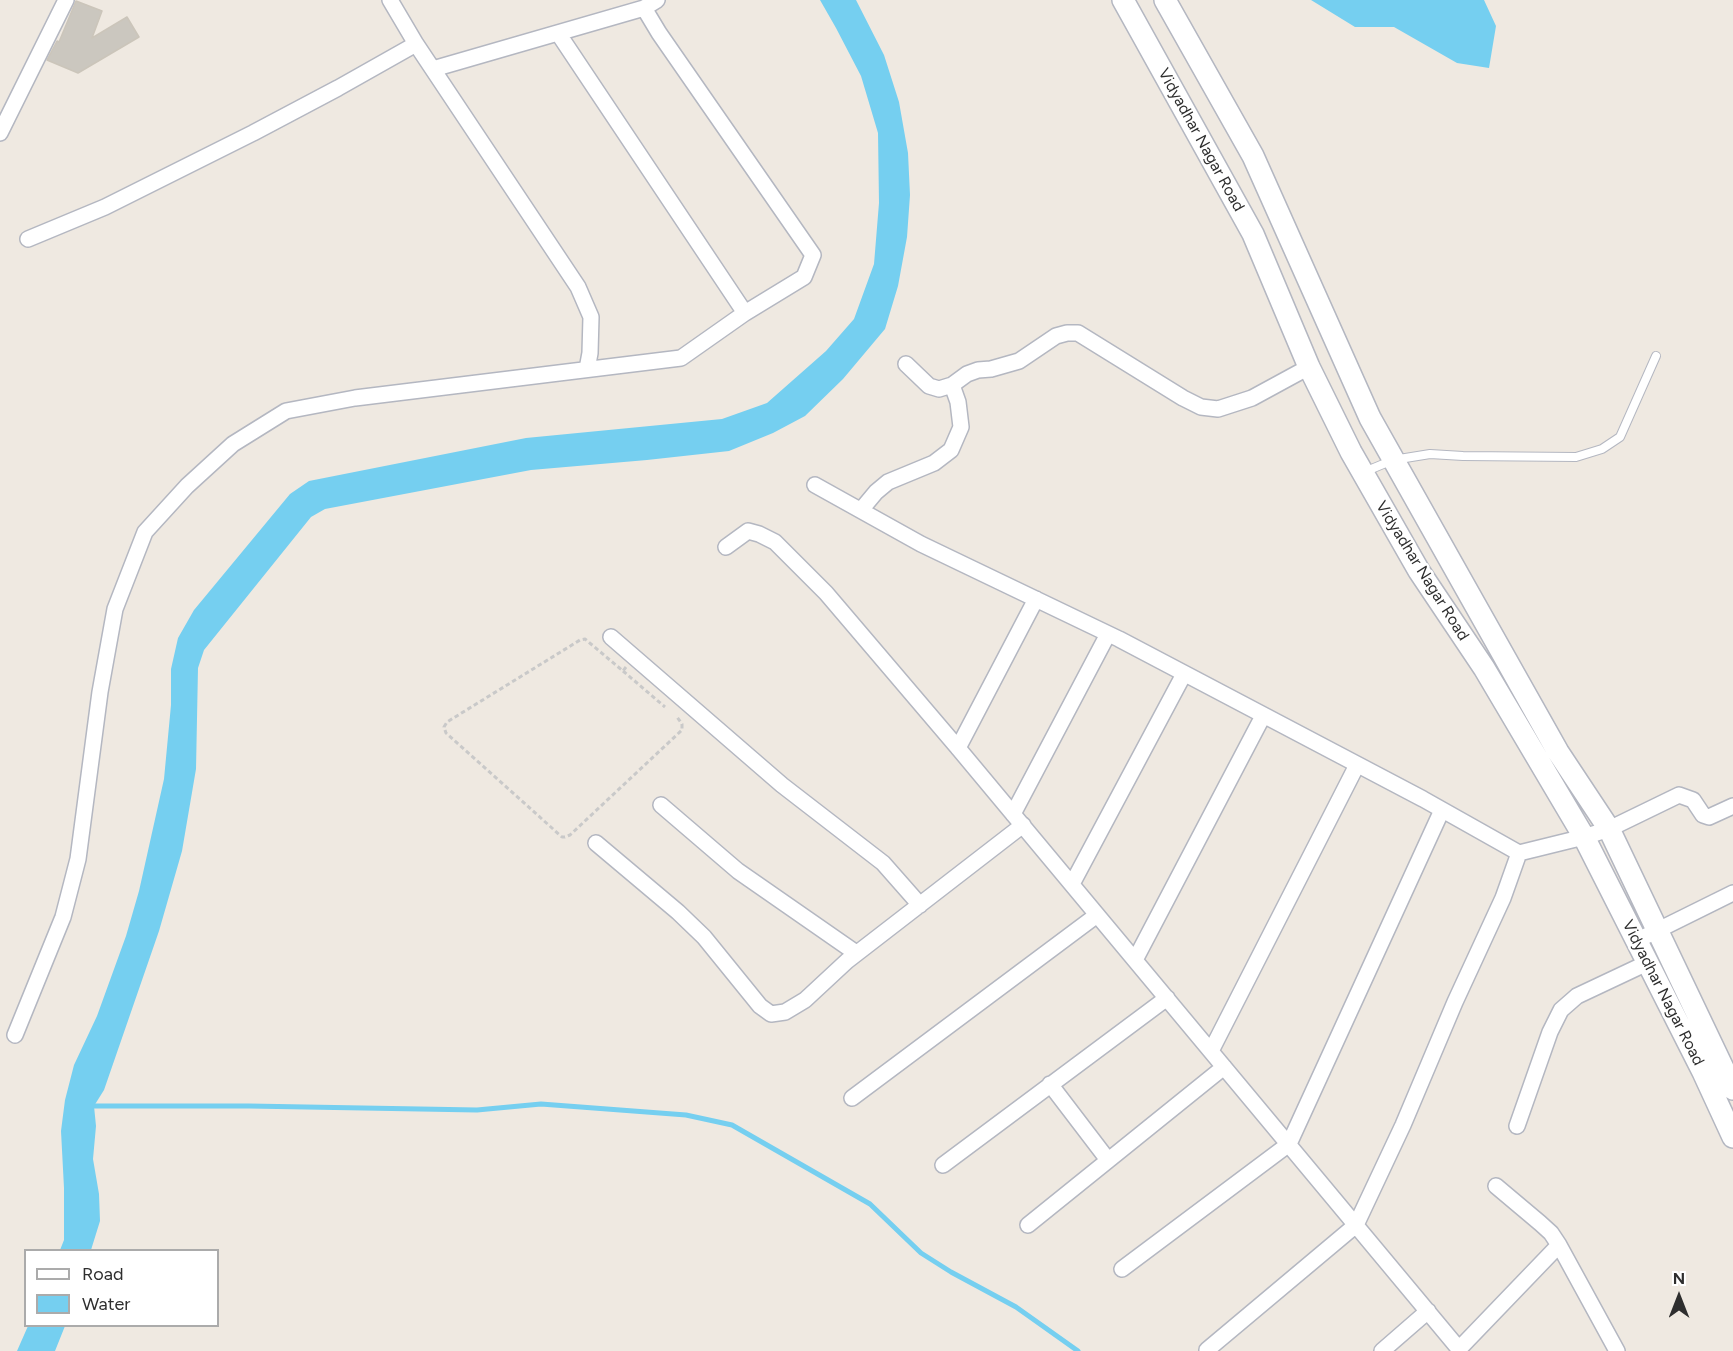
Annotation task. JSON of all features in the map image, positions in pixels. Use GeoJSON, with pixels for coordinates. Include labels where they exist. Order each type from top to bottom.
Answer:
{"type":"FeatureCollection","features":[{"type":"Feature","properties":{"kind":"main road","name":"Vidyadhar Nagar Road"},"geometry":{"type":"LineString","coordinates":[[1123,0],[1253,234],[1309,367],[1362,472],[1419,571],[1484,668],[1584,837],[1703,1072],[1733,1137]]}},
{"type":"Feature","properties":{"kind":"main road","name":"Vidyadhar Nagar Road"},"geometry":{"type":"LineString","coordinates":[[1165,0],[1253,156],[1370,418],[1558,752],[1609,829],[1733,1089]]}},
{"type":"Feature","properties":{"kind":"street"},"geometry":{"type":"LineString","coordinates":[[0,134],[66,0]]}},
{"type":"Feature","properties":{"kind":"street"},"geometry":{"type":"LineString","coordinates":[[390,0],[416,44],[578,287],[591,317],[587,369]]}},
{"type":"Feature","properties":{"kind":"street"},"geometry":{"type":"LineString","coordinates":[[433,69],[644,8],[657,0]]}},
{"type":"Feature","properties":{"kind":"street"},"geometry":{"type":"LineString","coordinates":[[15,1035],[66,905],[78,859],[100,692],[115,609],[145,532],[187,486],[233,444],[286,411],[355,398],[681,358],[745,313],[804,277],[813,255],[644,8]]}},
{"type":"Feature","properties":{"kind":"street"},"geometry":{"type":"LineString","coordinates":[[558,33],[745,313]]}},
{"type":"Feature","properties":{"kind":"street"},"geometry":{"type":"LineString","coordinates":[[28,239],[105,207],[338,88],[416,44]]}},
{"type":"Feature","properties":{"kind":"street"},"geometry":{"type":"LineString","coordinates":[[906,363],[929,386],[939,389],[952,386],[967,374],[978,370],[999,368],[1019,361],[1056,336],[1078,333],[1183,398],[1201,407],[1218,408],[1252,398],[1309,367]]}},
{"type":"Feature","properties":{"kind":"street"},"geometry":{"type":"LineString","coordinates":[[861,510],[888,482],[934,463],[951,450],[961,427],[958,402],[952,386]]}},
{"type":"Feature","properties":{"kind":"street"},"geometry":{"type":"LineString","coordinates":[[815,485],[921,544],[1108,634],[1442,810],[1519,854],[1609,829],[1679,795],[1693,800],[1703,815],[1709,817],[1733,806]]}},
{"type":"Feature","properties":{"kind":"street"},"geometry":{"type":"LineString","coordinates":[[726,547],[748,531],[759,534],[775,542],[826,593],[1018,819],[1460,1350],[1559,1245]]}},
{"type":"Feature","properties":{"kind":"street"},"geometry":{"type":"LineString","coordinates":[[958,748],[1036,599]]}},
{"type":"Feature","properties":{"kind":"street"},"geometry":{"type":"LineString","coordinates":[[596,843],[704,937],[760,1006],[771,1014],[785,1012],[805,1000],[856,954],[920,905],[1018,819],[1108,634]]}},
{"type":"Feature","properties":{"kind":"street"},"geometry":{"type":"LineString","coordinates":[[610,637],[782,785],[883,863],[920,905]]}},
{"type":"Feature","properties":{"kind":"street"},"geometry":{"type":"LineString","coordinates":[[1072,884],[1184,674]]}},
{"type":"Feature","properties":{"kind":"street"},"geometry":{"type":"LineString","coordinates":[[1135,960],[1263,716]]}},
{"type":"Feature","properties":{"kind":"street"},"geometry":{"type":"LineString","coordinates":[[1211,1051],[1357,765]]}},
{"type":"Feature","properties":{"kind":"street"},"geometry":{"type":"LineString","coordinates":[[661,806],[738,871],[856,954]]}},
{"type":"Feature","properties":{"kind":"street"},"geometry":{"type":"LineString","coordinates":[[1122,1269],[1289,1144],[1442,810]]}},
{"type":"Feature","properties":{"kind":"street"},"geometry":{"type":"LineString","coordinates":[[1207,1350],[1356,1225],[1403,1125],[1455,1002],[1503,898],[1519,854]]}},
{"type":"Feature","properties":{"kind":"street"},"geometry":{"type":"LineString","coordinates":[[1636,941],[1733,893]]}},
{"type":"Feature","properties":{"kind":"street"},"geometry":{"type":"LineString","coordinates":[[852,1098],[1097,915]]}},
{"type":"Feature","properties":{"kind":"street"},"geometry":{"type":"LineString","coordinates":[[1516,1126],[1550,1032],[1561,1010],[1576,996],[1647,963]]}},
{"type":"Feature","properties":{"kind":"street"},"geometry":{"type":"LineString","coordinates":[[943,1165],[1167,998]]}},
{"type":"Feature","properties":{"kind":"street"},"geometry":{"type":"LineString","coordinates":[[1028,1225],[1224,1067]]}},
{"type":"Feature","properties":{"kind":"street"},"geometry":{"type":"LineString","coordinates":[[1050,1084],[1108,1160]]}},
{"type":"Feature","properties":{"kind":"street"},"geometry":{"type":"LineString","coordinates":[[1496,1186],[1551,1233],[1617,1351]]}},
{"type":"Feature","properties":{"kind":"street"},"geometry":{"type":"LineString","coordinates":[[1382,1351],[1428,1311]]}},
{"type":"Feature","properties":{"kind":"lane"},"geometry":{"type":"LineString","coordinates":[[1362,472],[1393,460],[1430,453],[1463,456],[1576,457],[1602,449],[1620,437],[1656,356]]}},
{"type":"Feature","properties":{"kind":"path"},"geometry":{"type":"LineString","coordinates":[[580,639],[585,639],[623,671],[679,718],[682,730],[579,827],[565,837],[562,837],[446,733],[444,727],[447,722],[580,639]]}},
{"type":"Feature","properties":{"kind":"path"},"geometry":{"type":"LineString","coordinates":[[623,671],[635,658]]}},
{"type":"Feature","properties":{"kind":"water"},"geometry":{"type":"Polygon","coordinates":[[[820,0],[856,0],[884,55],[899,102],[908,153],[910,195],[907,237],[898,286],[885,329],[843,379],[805,416],[773,433],[729,451],[531,470],[325,509],[311,517],[204,650],[198,668],[196,769],[182,851],[159,931],[104,1090],[94,1106],[96,1126],[93,1159],[99,1194],[100,1221],[91,1249],[60,1249],[64,1240],[61,1131],[65,1100],[74,1065],[97,1016],[126,936],[139,891],[164,779],[171,705],[171,669],[178,638],[194,610],[290,494],[309,481],[526,438],[722,419],[767,403],[826,351],[854,319],[874,264],[879,203],[878,133],[861,76],[820,0]]]}},
{"type":"Feature","properties":{"kind":"water"},"geometry":{"type":"Polygon","coordinates":[[[1311,0],[1484,0],[1496,26],[1489,68],[1457,63],[1394,27],[1355,27],[1311,0]]]}},
{"type":"Feature","properties":{"kind":"water"},"geometry":{"type":"Polygon","coordinates":[[[28,1327],[65,1327],[55,1351],[17,1351],[28,1327]]]}},
{"type":"Feature","properties":{"kind":"building"},"geometry":{"type":"Polygon","coordinates":[[[76,1],[102,11],[92,38],[127,17],[139,37],[78,73],[47,60],[57,41],[59,42],[76,1]]]}},
{"type":"Feature","properties":{"kind":"waterway"},"geometry":{"type":"LineString","coordinates":[[94,1106],[477,1110],[541,1104],[686,1115],[732,1125],[870,1204],[921,1253],[1016,1307],[1078,1351]]}}]}
